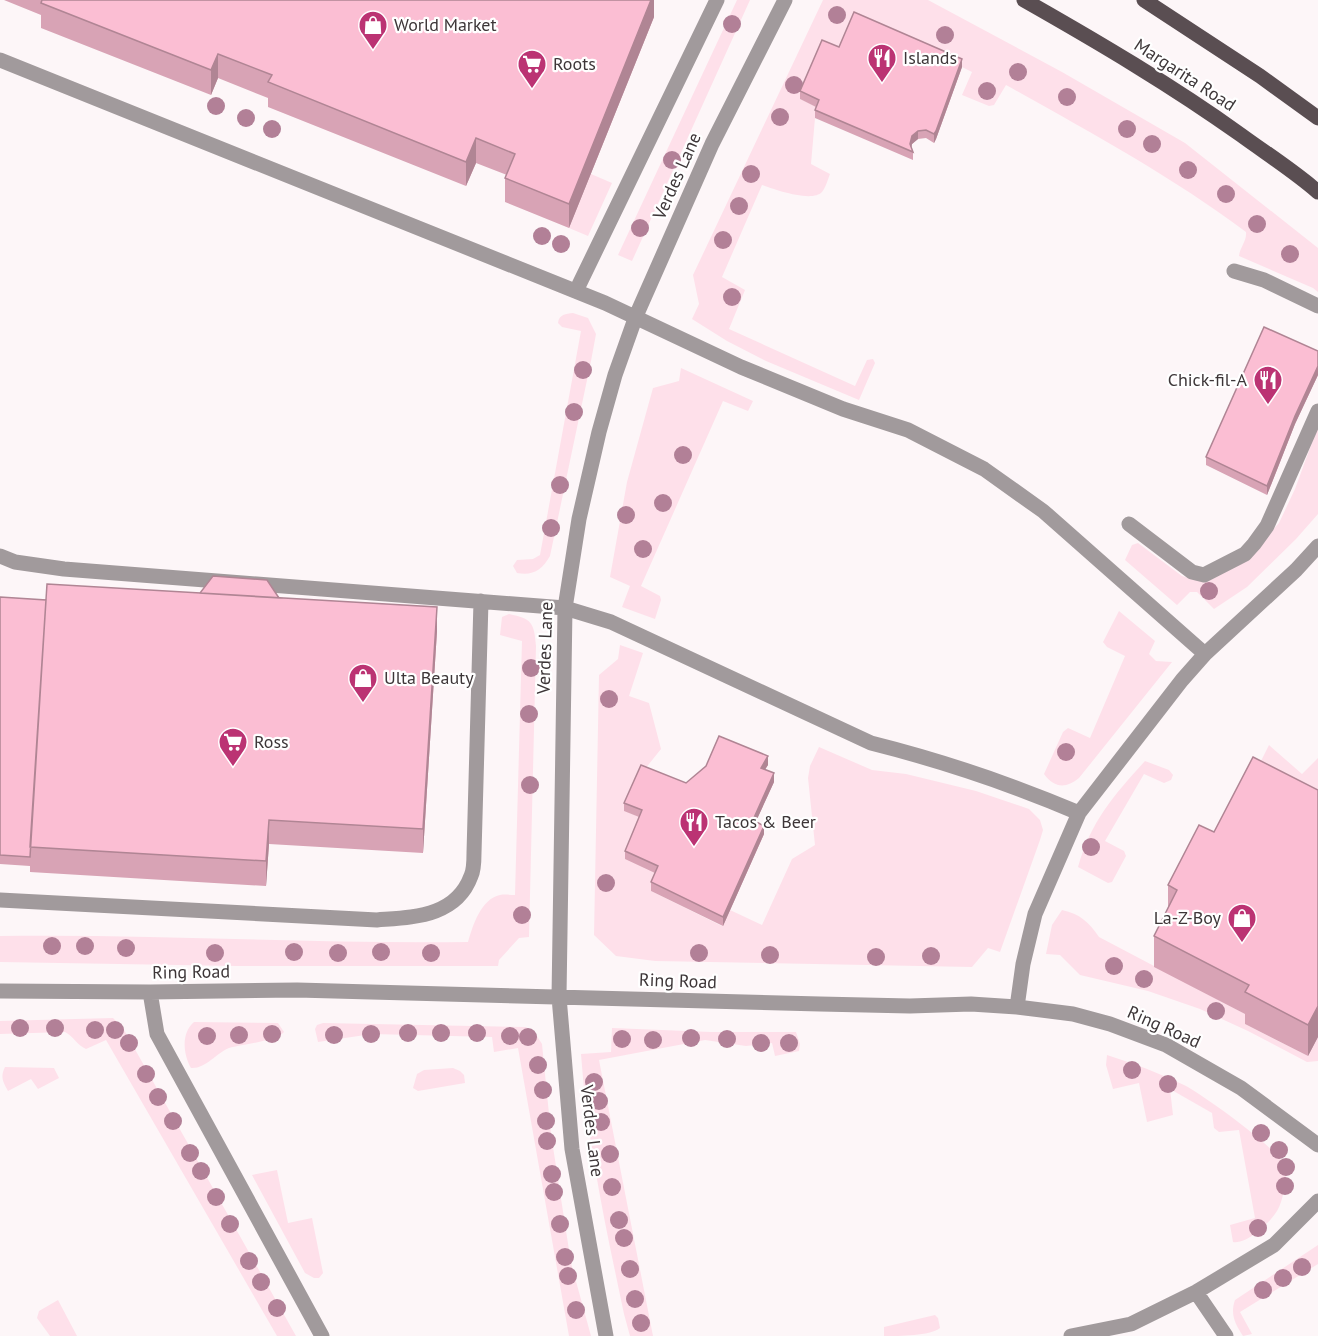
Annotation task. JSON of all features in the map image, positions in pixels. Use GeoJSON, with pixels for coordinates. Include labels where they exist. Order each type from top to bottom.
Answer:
{"type":"FeatureCollection","features":[{"type":"Feature","properties":{"kind":"main road","name":"Margarita Road"},"geometry":{"type":"LineString","coordinates":[[1024,0],[1099,42],[1196,103],[1318,192]]}},
{"type":"Feature","properties":{"kind":"main road"},"geometry":{"type":"LineString","coordinates":[[1144,0],[1260,76],[1318,118]]}},
{"type":"Feature","properties":{"kind":"street"},"geometry":{"type":"LineString","coordinates":[[576,291],[717,0]]}},
{"type":"Feature","properties":{"kind":"street","name":"Verdes Lane"},"geometry":{"type":"LineString","coordinates":[[606,1336],[572,1149],[559,997],[565,608],[579,519],[599,432],[615,375],[636,316],[712,144],[785,0]]}},
{"type":"Feature","properties":{"kind":"street"},"geometry":{"type":"LineString","coordinates":[[0,60],[576,291],[636,316],[784,385],[843,409],[908,430],[984,469],[1043,511],[1205,654]]}},
{"type":"Feature","properties":{"kind":"street"},"geometry":{"type":"LineString","coordinates":[[1234,272],[1264,280],[1318,306]]}},
{"type":"Feature","properties":{"kind":"street"},"geometry":{"type":"LineString","coordinates":[[1129,524],[1192,572],[1204,575],[1245,554],[1267,526],[1318,411]]}},
{"type":"Feature","properties":{"kind":"street"},"geometry":{"type":"LineString","coordinates":[[1017,1007],[1023,964],[1035,914],[1079,813],[1182,680],[1205,654],[1296,570],[1318,546]]}},
{"type":"Feature","properties":{"kind":"street"},"geometry":{"type":"LineString","coordinates":[[0,556],[15,562],[64,569],[565,608],[611,622],[871,743],[992,778],[1079,813]]}},
{"type":"Feature","properties":{"kind":"street"},"geometry":{"type":"LineString","coordinates":[[0,900],[377,920],[417,917],[438,912],[451,904],[463,893],[472,875],[481,601]]}},
{"type":"Feature","properties":{"kind":"street","name":"Ring Road"},"geometry":{"type":"LineString","coordinates":[[0,991],[297,990],[899,1006],[971,1004],[1017,1007],[1073,1014],[1110,1024],[1166,1045],[1241,1088],[1318,1145]]}},
{"type":"Feature","properties":{"kind":"street"},"geometry":{"type":"LineString","coordinates":[[150,992],[157,1034],[322,1336]]}},
{"type":"Feature","properties":{"kind":"street"},"geometry":{"type":"LineString","coordinates":[[1071,1336],[1131,1324],[1196,1292],[1274,1245],[1318,1201]]}},
{"type":"Feature","properties":{"kind":"street"},"geometry":{"type":"LineString","coordinates":[[1196,1292],[1226,1336]]}},
{"type":"Feature","properties":{"kind":"shaded area"},"geometry":{"type":"Polygon","coordinates":[[[737,0],[750,0],[632,261],[618,255],[737,0]]]}},
{"type":"Feature","properties":{"kind":"shaded area"},"geometry":{"type":"Polygon","coordinates":[[[823,0],[928,0],[1062,72],[1185,143],[1318,248],[1318,292],[1239,256],[1246,232],[1218,211],[1159,173],[1006,85],[994,105],[989,106],[962,95],[972,72],[962,67],[839,56],[800,99],[819,108],[815,118],[811,164],[830,174],[825,188],[817,195],[802,196],[762,185],[722,277],[745,290],[729,329],[855,386],[867,360],[873,359],[875,363],[859,400],[766,361],[727,341],[692,319],[699,304],[693,275],[823,0]]]}},
{"type":"Feature","properties":{"kind":"shaded area"},"geometry":{"type":"Polygon","coordinates":[[[591,174],[612,183],[588,236],[569,228],[591,174]]]}},
{"type":"Feature","properties":{"kind":"shaded area"},"geometry":{"type":"Polygon","coordinates":[[[573,313],[588,318],[596,334],[550,556],[536,571],[528,574],[517,573],[513,566],[517,560],[533,559],[540,555],[581,331],[562,327],[558,323],[561,316],[573,313]]]}},
{"type":"Feature","properties":{"kind":"shaded area"},"geometry":{"type":"Polygon","coordinates":[[[681,368],[753,401],[748,411],[723,401],[641,586],[660,596],[661,600],[655,619],[622,607],[630,586],[610,577],[627,482],[653,388],[679,381],[681,368]]]}},
{"type":"Feature","properties":{"kind":"shaded area"},"geometry":{"type":"Polygon","coordinates":[[[1318,426],[1318,514],[1247,587],[1214,609],[1197,592],[1190,592],[1177,605],[1125,560],[1132,545],[1138,543],[1182,576],[1195,580],[1254,550],[1279,523],[1295,489],[1318,426]]]}},
{"type":"Feature","properties":{"kind":"shaded area"},"geometry":{"type":"Polygon","coordinates":[[[1119,611],[1155,641],[1149,654],[1156,661],[1172,662],[1079,778],[1069,784],[1056,784],[1044,774],[1063,732],[1068,728],[1090,738],[1125,656],[1107,647],[1103,642],[1119,611]]]}},
{"type":"Feature","properties":{"kind":"shaded area"},"geometry":{"type":"Polygon","coordinates":[[[509,614],[523,618],[530,623],[533,627],[536,646],[529,937],[519,938],[499,960],[498,966],[237,966],[0,962],[0,936],[468,942],[479,914],[493,897],[515,895],[522,641],[500,635],[502,617],[509,614]]]}},
{"type":"Feature","properties":{"kind":"shaded area"},"geometry":{"type":"Polygon","coordinates":[[[620,645],[643,653],[629,696],[649,703],[661,749],[641,774],[625,811],[642,818],[658,874],[651,891],[722,926],[730,910],[762,925],[792,859],[815,845],[808,778],[810,766],[819,747],[872,770],[906,774],[976,791],[1029,809],[1040,820],[1043,830],[1040,840],[1000,952],[988,948],[972,967],[655,961],[616,956],[594,935],[599,675],[618,659],[620,645]]]}},
{"type":"Feature","properties":{"kind":"shaded area"},"geometry":{"type":"Polygon","coordinates":[[[1269,745],[1302,774],[1318,758],[1318,806],[1256,771],[1269,745]]]}},
{"type":"Feature","properties":{"kind":"shaded area"},"geometry":{"type":"Polygon","coordinates":[[[1145,761],[1169,770],[1173,775],[1171,780],[1164,783],[1144,774],[1105,841],[1124,851],[1126,856],[1112,882],[1108,883],[1078,867],[1097,822],[1123,785],[1145,761]]]}},
{"type":"Feature","properties":{"kind":"shaded area"},"geometry":{"type":"Polygon","coordinates":[[[1062,910],[1084,919],[1099,937],[1249,1016],[1245,1024],[1308,1056],[1318,1037],[1318,1061],[1307,1062],[1200,1009],[1148,991],[1080,975],[1060,955],[1046,954],[1052,925],[1062,910]]]}},
{"type":"Feature","properties":{"kind":"shaded area"},"geometry":{"type":"Polygon","coordinates":[[[113,1018],[123,1028],[296,1336],[277,1336],[106,1040],[86,1049],[65,1032],[0,1034],[0,1021],[113,1018]]]}},
{"type":"Feature","properties":{"kind":"shaded area"},"geometry":{"type":"Polygon","coordinates":[[[194,1022],[278,1023],[284,1032],[267,1040],[229,1048],[201,1066],[191,1068],[186,1056],[185,1038],[194,1022]]]}},
{"type":"Feature","properties":{"kind":"shaded area"},"geometry":{"type":"Polygon","coordinates":[[[323,1023],[526,1027],[535,1033],[542,1044],[551,1134],[571,1263],[591,1336],[569,1336],[518,1048],[494,1052],[492,1037],[372,1034],[318,1042],[315,1029],[317,1025],[323,1023]]]}},
{"type":"Feature","properties":{"kind":"shaded area"},"geometry":{"type":"Polygon","coordinates":[[[612,1028],[711,1032],[796,1032],[800,1044],[799,1051],[775,1056],[772,1043],[746,1046],[705,1040],[599,1060],[653,1336],[630,1336],[592,1152],[581,1054],[611,1052],[612,1028]]]}},
{"type":"Feature","properties":{"kind":"shaded area"},"geometry":{"type":"Polygon","coordinates":[[[1107,1055],[1156,1072],[1193,1090],[1271,1149],[1286,1170],[1279,1206],[1264,1227],[1243,1241],[1233,1242],[1230,1225],[1255,1218],[1239,1130],[1219,1132],[1214,1128],[1212,1113],[1170,1089],[1173,1115],[1147,1122],[1139,1083],[1113,1089],[1106,1065],[1107,1055]]]}},
{"type":"Feature","properties":{"kind":"shaded area"},"geometry":{"type":"Polygon","coordinates":[[[5,1067],[54,1068],[59,1078],[38,1089],[31,1079],[8,1091],[3,1079],[5,1067]]]}},
{"type":"Feature","properties":{"kind":"shaded area"},"geometry":{"type":"Polygon","coordinates":[[[453,1068],[464,1075],[465,1083],[418,1091],[413,1088],[417,1074],[424,1070],[453,1068]]]}},
{"type":"Feature","properties":{"kind":"shaded area"},"geometry":{"type":"Polygon","coordinates":[[[277,1170],[288,1223],[312,1218],[323,1273],[319,1278],[305,1273],[252,1175],[277,1170]]]}},
{"type":"Feature","properties":{"kind":"shaded area"},"geometry":{"type":"Polygon","coordinates":[[[1318,1245],[1318,1264],[1240,1312],[1252,1334],[1243,1336],[1234,1319],[1235,1300],[1318,1245]]]}},
{"type":"Feature","properties":{"kind":"shaded area"},"geometry":{"type":"Polygon","coordinates":[[[58,1300],[77,1336],[50,1336],[37,1318],[39,1311],[58,1300]]]}},
{"type":"Feature","properties":{"kind":"shaded area"},"geometry":{"type":"Polygon","coordinates":[[[935,1315],[940,1328],[935,1331],[914,1335],[884,1336],[884,1327],[935,1315]]]}},
{"type":"Feature","properties":{"kind":"building"},"geometry":{"type":"Polygon","coordinates":[[[42,0],[651,0],[569,204],[505,178],[515,154],[476,138],[466,162],[268,82],[272,75],[218,54],[211,70],[41,3],[42,0]]]}},
{"type":"Feature","properties":{"kind":"building","name":"Islands"},"geometry":{"type":"Polygon","coordinates":[[[854,12],[962,59],[936,131],[934,134],[926,130],[918,131],[912,136],[910,144],[913,152],[815,110],[819,100],[800,91],[822,40],[839,47],[854,12]]]}},
{"type":"Feature","properties":{"kind":"building","name":"Chick-fil-A"},"geometry":{"type":"Polygon","coordinates":[[[1264,327],[1318,351],[1318,366],[1267,486],[1206,457],[1264,327]]]}},
{"type":"Feature","properties":{"kind":"building"},"geometry":{"type":"Polygon","coordinates":[[[213,576],[267,580],[279,598],[200,593],[213,576]]]}},
{"type":"Feature","properties":{"kind":"building","name":"Ross"},"geometry":{"type":"Polygon","coordinates":[[[47,584],[437,607],[423,829],[269,820],[266,861],[30,847],[47,584]]]}},
{"type":"Feature","properties":{"kind":"building"},"geometry":{"type":"Polygon","coordinates":[[[0,597],[46,600],[30,857],[0,855],[0,597]]]}},
{"type":"Feature","properties":{"kind":"building","name":"Tacos & Beer"},"geometry":{"type":"Polygon","coordinates":[[[719,736],[768,756],[761,768],[774,773],[753,820],[764,826],[723,917],[651,882],[658,866],[625,851],[642,810],[624,803],[641,765],[686,783],[706,766],[719,736]]]}},
{"type":"Feature","properties":{"kind":"building","name":"La-Z-Boy"},"geometry":{"type":"Polygon","coordinates":[[[1253,757],[1318,790],[1318,1006],[1308,1025],[1245,992],[1249,985],[1154,936],[1177,890],[1168,885],[1199,825],[1214,832],[1253,757]]]}},
{"type":"Feature","properties":{"kind":"place","name":"World Market"},"geometry":{"type":"Point","coordinates":[373,50]}},
{"type":"Feature","properties":{"kind":"place","name":"Islands"},"geometry":{"type":"Point","coordinates":[882,84]}},
{"type":"Feature","properties":{"kind":"place","name":"Roots"},"geometry":{"type":"Point","coordinates":[532,90]}},
{"type":"Feature","properties":{"kind":"place","name":"Chick-fil-A"},"geometry":{"type":"Point","coordinates":[1268,406]}},
{"type":"Feature","properties":{"kind":"place","name":"Ulta Beauty"},"geometry":{"type":"Point","coordinates":[363,704]}},
{"type":"Feature","properties":{"kind":"place","name":"Ross"},"geometry":{"type":"Point","coordinates":[233,768]}},
{"type":"Feature","properties":{"kind":"place","name":"Tacos & Beer"},"geometry":{"type":"Point","coordinates":[694,848]}},
{"type":"Feature","properties":{"kind":"place","name":"La-Z-Boy"},"geometry":{"type":"Point","coordinates":[1242,944]}}]}
